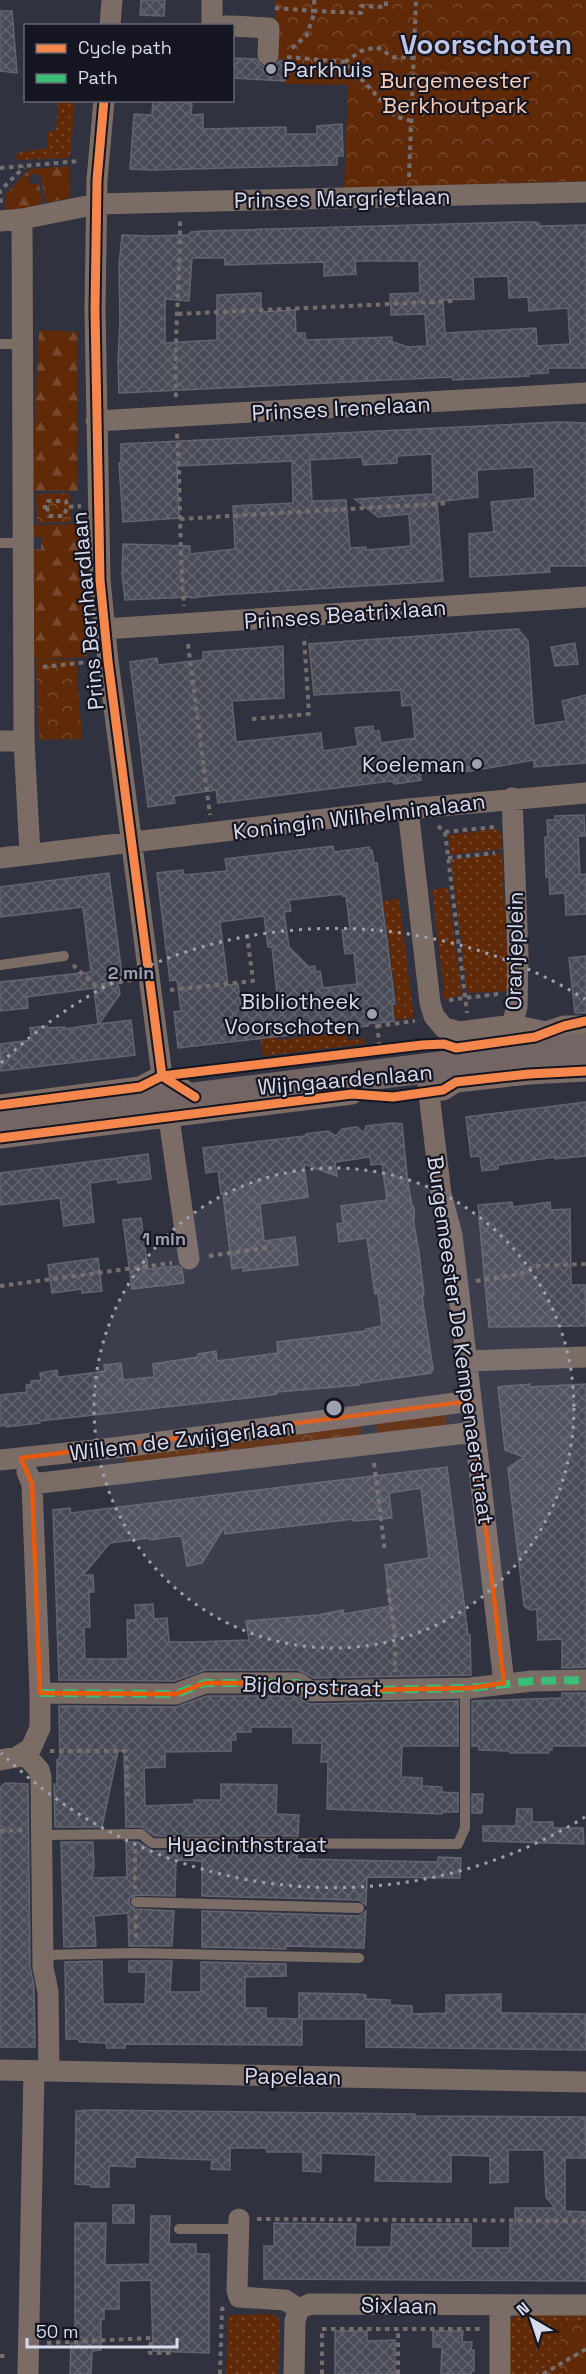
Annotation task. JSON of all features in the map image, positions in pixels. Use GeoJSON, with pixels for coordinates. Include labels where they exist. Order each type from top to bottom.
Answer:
{"type":"FeatureCollection","features":[{"type":"Feature","properties":{"kind":"main road","name":"Wijngaardenlaan"},"geometry":{"type":"LineString","coordinates":[[0,1122],[195,1097],[368,1064],[427,1080],[586,1048]]}},
{"type":"Feature","properties":{"kind":"street"},"geometry":{"type":"LineString","coordinates":[[110,24],[112,0]]}},
{"type":"Feature","properties":{"kind":"street"},"geometry":{"type":"LineString","coordinates":[[212,0],[212,24]]}},
{"type":"Feature","properties":{"kind":"street"},"geometry":{"type":"LineString","coordinates":[[234,26],[269,28],[278,56]]}},
{"type":"Feature","properties":{"kind":"street","name":"Prins Bernhardlaan"},"geometry":{"type":"LineString","coordinates":[[104,102],[98,159],[95,310],[97,505],[104,629],[132,843],[157,984],[162,1076]]}},
{"type":"Feature","properties":{"kind":"street","name":"Prinses Margrietlaan"},"geometry":{"type":"LineString","coordinates":[[8,220],[97,204],[586,192]]}},
{"type":"Feature","properties":{"kind":"street"},"geometry":{"type":"LineString","coordinates":[[8,220],[22,344],[24,741],[30,854]]}},
{"type":"Feature","properties":{"kind":"street","name":"Prinses Irenelaan"},"geometry":{"type":"LineString","coordinates":[[96,421],[586,393]]}},
{"type":"Feature","properties":{"kind":"street","name":"Prinses Beatrixlaan"},"geometry":{"type":"LineString","coordinates":[[104,629],[586,597]]}},
{"type":"Feature","properties":{"kind":"street"},"geometry":{"type":"LineString","coordinates":[[0,741],[24,741]]}},
{"type":"Feature","properties":{"kind":"street","name":"Koningin Wilhelminalaan"},"geometry":{"type":"LineString","coordinates":[[0,858],[408,809],[586,793]]}},
{"type":"Feature","properties":{"kind":"street","name":"Oranjeplein"},"geometry":{"type":"LineString","coordinates":[[432,1009],[444,1028],[460,1032],[512,1025],[518,1007],[518,955],[512,798]]}},
{"type":"Feature","properties":{"kind":"street"},"geometry":{"type":"LineString","coordinates":[[408,809],[432,1009]]}},
{"type":"Feature","properties":{"kind":"street"},"geometry":{"type":"LineString","coordinates":[[512,1025],[546,1032],[564,1026],[586,1026]]}},
{"type":"Feature","properties":{"kind":"street","name":"Wijngaardenlaan"},"geometry":{"type":"LineString","coordinates":[[0,1138],[352,1094],[368,1064]]}},
{"type":"Feature","properties":{"kind":"street","name":"Wijngaardenlaan"},"geometry":{"type":"LineString","coordinates":[[427,1080],[444,1090],[456,1082],[529,1074],[586,1071]]}},
{"type":"Feature","properties":{"kind":"street"},"geometry":{"type":"LineString","coordinates":[[0,1105],[140,1087],[162,1076],[195,1097]]}},
{"type":"Feature","properties":{"kind":"street","name":"Burgemeester De Kempenaerstraat"},"geometry":{"type":"LineString","coordinates":[[427,1080],[441,1194],[452,1235],[504,1683]]}},
{"type":"Feature","properties":{"kind":"street"},"geometry":{"type":"LineString","coordinates":[[169,1118],[189,1259]]}},
{"type":"Feature","properties":{"kind":"street"},"geometry":{"type":"LineString","coordinates":[[466,1361],[586,1357]]}},
{"type":"Feature","properties":{"kind":"street","name":"Willem de Zwijgerlaan"},"geometry":{"type":"LineString","coordinates":[[0,1460],[122,1447],[471,1401]]}},
{"type":"Feature","properties":{"kind":"street","name":"Willem de Zwijgerlaan"},"geometry":{"type":"LineString","coordinates":[[32,1484],[475,1432]]}},
{"type":"Feature","properties":{"kind":"street"},"geometry":{"type":"LineString","coordinates":[[21,1458],[32,1484],[40,1728],[29,1758],[41,1777],[43,1955],[48,1992],[42,2071],[28,2374]]}},
{"type":"Feature","properties":{"kind":"street","name":"Bijdorpstraat"},"geometry":{"type":"LineString","coordinates":[[40,1693],[176,1694],[206,1683],[298,1683],[310,1691],[465,1688],[504,1683],[586,1680]]}},
{"type":"Feature","properties":{"kind":"street"},"geometry":{"type":"LineString","coordinates":[[0,1760],[29,1758]]}},
{"type":"Feature","properties":{"kind":"street","name":"Papelaan"},"geometry":{"type":"LineString","coordinates":[[0,2070],[586,2082]]}},
{"type":"Feature","properties":{"kind":"street"},"geometry":{"type":"LineString","coordinates":[[238,2224],[237,2289],[240,2297],[285,2300],[299,2309],[295,2321],[294,2374]]}},
{"type":"Feature","properties":{"kind":"street","name":"Sixlaan"},"geometry":{"type":"LineString","coordinates":[[299,2309],[309,2304],[586,2305]]}},
{"type":"Feature","properties":{"kind":"street"},"geometry":{"type":"LineString","coordinates":[[500,2306],[500,2374]]}},
{"type":"Feature","properties":{"kind":"lane"},"geometry":{"type":"LineString","coordinates":[[0,345],[22,344]]}},
{"type":"Feature","properties":{"kind":"lane"},"geometry":{"type":"LineString","coordinates":[[0,543],[23,543]]}},
{"type":"Feature","properties":{"kind":"lane"},"geometry":{"type":"LineString","coordinates":[[0,965],[64,956]]}},
{"type":"Feature","properties":{"kind":"lane","name":"Hyacinthstraat"},"geometry":{"type":"LineString","coordinates":[[41,1835],[141,1834],[152,1844],[458,1844],[465,1828],[465,1688]]}},
{"type":"Feature","properties":{"kind":"lane"},"geometry":{"type":"LineString","coordinates":[[135,1902],[359,1908]]}},
{"type":"Feature","properties":{"kind":"lane"},"geometry":{"type":"LineString","coordinates":[[43,1955],[136,1953],[359,1958]]}},
{"type":"Feature","properties":{"kind":"lane"},"geometry":{"type":"LineString","coordinates":[[179,2229],[238,2224]]}},
{"type":"Feature","properties":{"kind":"path"},"geometry":{"type":"LineString","coordinates":[[278,56],[290,50],[307,35],[315,11],[314,0]]}},
{"type":"Feature","properties":{"kind":"path"},"geometry":{"type":"LineString","coordinates":[[273,8],[361,14],[361,6],[386,7],[386,0]]}},
{"type":"Feature","properties":{"kind":"path"},"geometry":{"type":"LineString","coordinates":[[408,196],[416,0]]}},
{"type":"Feature","properties":{"kind":"path"},"geometry":{"type":"LineString","coordinates":[[278,56],[345,62],[362,51],[377,47],[393,57],[415,58]]}},
{"type":"Feature","properties":{"kind":"path"},"geometry":{"type":"LineString","coordinates":[[345,62],[398,117],[412,121]]}},
{"type":"Feature","properties":{"kind":"path"},"geometry":{"type":"LineString","coordinates":[[0,168],[98,159]]}},
{"type":"Feature","properties":{"kind":"path"},"geometry":{"type":"LineString","coordinates":[[8,220],[0,191],[25,166]]}},
{"type":"Feature","properties":{"kind":"path"},"geometry":{"type":"LineString","coordinates":[[179,202],[180,274],[174,366],[180,562],[185,624],[213,833]]}},
{"type":"Feature","properties":{"kind":"path"},"geometry":{"type":"LineString","coordinates":[[178,314],[454,301]]}},
{"type":"Feature","properties":{"kind":"path"},"geometry":{"type":"LineString","coordinates":[[48,501],[66,501],[67,507],[64,516],[49,516],[48,501]]}},
{"type":"Feature","properties":{"kind":"path"},"geometry":{"type":"LineString","coordinates":[[180,519],[450,503]]}},
{"type":"Feature","properties":{"kind":"path"},"geometry":{"type":"LineString","coordinates":[[67,507],[97,505]]}},
{"type":"Feature","properties":{"kind":"path"},"geometry":{"type":"LineString","coordinates":[[23,508],[47,507]]}},
{"type":"Feature","properties":{"kind":"path"},"geometry":{"type":"LineString","coordinates":[[252,719],[309,714],[303,617]]}},
{"type":"Feature","properties":{"kind":"path"},"geometry":{"type":"LineString","coordinates":[[23,669],[78,663]]}},
{"type":"Feature","properties":{"kind":"path"},"geometry":{"type":"LineString","coordinates":[[445,832],[470,1031]]}},
{"type":"Feature","properties":{"kind":"path"},"geometry":{"type":"LineString","coordinates":[[448,858],[514,850]]}},
{"type":"Feature","properties":{"kind":"path"},"geometry":{"type":"LineString","coordinates":[[64,956],[96,986],[253,981],[247,934]]}},
{"type":"Feature","properties":{"kind":"path"},"geometry":{"type":"LineString","coordinates":[[385,1050],[377,1025],[418,1021],[432,1009],[465,998],[517,992]]}},
{"type":"Feature","properties":{"kind":"path"},"geometry":{"type":"LineString","coordinates":[[0,1286],[271,1247]]}},
{"type":"Feature","properties":{"kind":"path"},"geometry":{"type":"LineString","coordinates":[[458,1284],[520,1274],[533,1266],[586,1264]]}},
{"type":"Feature","properties":{"kind":"path"},"geometry":{"type":"LineString","coordinates":[[372,1444],[384,1552]]}},
{"type":"Feature","properties":{"kind":"path"},"geometry":{"type":"LineString","coordinates":[[388,1589],[395,1634],[395,1689]]}},
{"type":"Feature","properties":{"kind":"path"},"geometry":{"type":"LineString","coordinates":[[29,1758],[45,1751],[126,1751],[128,1796]]}},
{"type":"Feature","properties":{"kind":"path"},"geometry":{"type":"LineString","coordinates":[[238,2224],[586,2221]]}},
{"type":"Feature","properties":{"kind":"path"},"geometry":{"type":"LineString","coordinates":[[220,2374],[222,2309],[240,2297]]}},
{"type":"Feature","properties":{"kind":"path"},"geometry":{"type":"LineString","coordinates":[[322,2304],[322,2374]]}},
{"type":"Feature","properties":{"kind":"path"},"geometry":{"type":"LineString","coordinates":[[322,2329],[500,2329]]}},
{"type":"Feature","properties":{"kind":"path"},"geometry":{"type":"LineString","coordinates":[[398,2329],[398,2374]]}},
{"type":"Feature","properties":{"kind":"path"},"geometry":{"type":"LineString","coordinates":[[28,2344],[151,2338],[150,2353],[174,2353]]}},
{"type":"Feature","properties":{"kind":"path"},"geometry":{"type":"LineString","coordinates":[[543,2374],[586,2349]]}},
{"type":"Feature","properties":{"kind":"highlighted area"},"geometry":{"type":"Polygon","coordinates":[[[471,1401],[504,1683],[470,1688],[310,1691],[298,1683],[205,1683],[176,1694],[40,1693],[32,1484],[21,1458],[471,1401]]]}},
{"type":"Feature","properties":{"kind":"green space","name":"Burgemeester Berkhoutpark"},"geometry":{"type":"Polygon","coordinates":[[[276,0],[586,0],[586,181],[344,188],[348,85],[286,84],[287,60],[272,59],[276,0]]]}},
{"type":"Feature","properties":{"kind":"green space"},"geometry":{"type":"Polygon","coordinates":[[[58,102],[75,102],[70,158],[17,160],[16,153],[48,148],[48,132],[56,130],[58,102]]]}},
{"type":"Feature","properties":{"kind":"green space"},"geometry":{"type":"Polygon","coordinates":[[[70,166],[69,198],[46,203],[40,174],[30,175],[30,184],[39,184],[42,203],[24,209],[6,210],[5,195],[30,169],[70,166]]]}},
{"type":"Feature","properties":{"kind":"green space"},"geometry":{"type":"Polygon","coordinates":[[[39,330],[77,332],[78,491],[31,491],[39,330]]]}},
{"type":"Feature","properties":{"kind":"green space"},"geometry":{"type":"Polygon","coordinates":[[[70,493],[71,522],[37,523],[36,494],[70,493]]]}},
{"type":"Feature","properties":{"kind":"green space"},"geometry":{"type":"Polygon","coordinates":[[[78,524],[87,657],[36,660],[34,658],[32,548],[41,550],[41,537],[32,537],[32,525],[78,524]]]}},
{"type":"Feature","properties":{"kind":"green space"},"geometry":{"type":"Polygon","coordinates":[[[36,660],[76,660],[82,739],[39,740],[36,660]]]}},
{"type":"Feature","properties":{"kind":"green space"},"geometry":{"type":"Polygon","coordinates":[[[497,829],[501,834],[502,849],[450,855],[448,835],[497,829]]]}},
{"type":"Feature","properties":{"kind":"green space"},"geometry":{"type":"Polygon","coordinates":[[[502,853],[509,991],[467,993],[451,860],[502,853]]]}},
{"type":"Feature","properties":{"kind":"green space"},"geometry":{"type":"Polygon","coordinates":[[[448,887],[462,996],[443,999],[432,890],[448,887]]]}},
{"type":"Feature","properties":{"kind":"green space"},"geometry":{"type":"Polygon","coordinates":[[[399,899],[414,1018],[395,1020],[393,1006],[397,1005],[383,901],[399,899]]]}},
{"type":"Feature","properties":{"kind":"green space"},"geometry":{"type":"Polygon","coordinates":[[[274,1016],[277,1040],[346,1032],[347,1040],[364,1038],[365,1044],[263,1056],[258,1018],[274,1016]]]}},
{"type":"Feature","properties":{"kind":"green space"},"geometry":{"type":"Polygon","coordinates":[[[446,1413],[447,1427],[377,1435],[376,1421],[446,1413]]]}},
{"type":"Feature","properties":{"kind":"green space"},"geometry":{"type":"Polygon","coordinates":[[[360,1421],[361,1438],[127,1467],[125,1451],[360,1421]]]}},
{"type":"Feature","properties":{"kind":"green space"},"geometry":{"type":"Polygon","coordinates":[[[520,2312],[586,2312],[586,2374],[507,2374],[509,2321],[520,2312]]]}},
{"type":"Feature","properties":{"kind":"green space"},"geometry":{"type":"Polygon","coordinates":[[[273,2314],[280,2320],[278,2374],[226,2374],[228,2315],[273,2314]]]}},
{"type":"Feature","properties":{"kind":"green space"},"geometry":{"type":"Polygon","coordinates":[[[586,2322],[586,2374],[560,2373],[561,2323],[586,2322]]]}},
{"type":"Feature","properties":{"kind":"building"},"geometry":{"type":"Polygon","coordinates":[[[141,0],[165,0],[164,16],[140,15],[141,0]]]}},
{"type":"Feature","properties":{"kind":"building"},"geometry":{"type":"Polygon","coordinates":[[[0,11],[12,11],[17,73],[0,71],[0,11]]]}},
{"type":"Feature","properties":{"kind":"building"},"geometry":{"type":"Polygon","coordinates":[[[234,58],[256,59],[267,68],[279,61],[286,61],[285,81],[234,78],[234,58]]]}},
{"type":"Feature","properties":{"kind":"building"},"geometry":{"type":"Polygon","coordinates":[[[153,102],[179,102],[192,103],[191,115],[203,114],[203,129],[286,127],[286,134],[317,134],[317,126],[342,124],[343,156],[337,156],[337,165],[130,169],[134,114],[152,115],[153,102]]]}},
{"type":"Feature","properties":{"kind":"building"},"geometry":{"type":"Polygon","coordinates":[[[517,222],[535,222],[539,223],[539,226],[586,225],[586,368],[548,368],[548,373],[528,374],[529,376],[453,380],[452,377],[119,393],[119,266],[122,235],[188,235],[191,232],[517,222]],[[192,258],[189,301],[165,299],[165,343],[217,340],[217,295],[261,293],[261,312],[295,310],[296,333],[305,333],[306,340],[392,337],[392,342],[408,347],[427,346],[425,314],[391,315],[390,294],[420,293],[419,261],[355,261],[356,274],[324,276],[324,262],[225,265],[225,258],[192,258]],[[508,276],[473,277],[474,299],[443,300],[445,333],[536,328],[537,346],[570,344],[568,308],[529,311],[528,297],[509,298],[508,276]]]}},
{"type":"Feature","properties":{"kind":"building"},"geometry":{"type":"Polygon","coordinates":[[[560,422],[586,423],[586,566],[549,566],[550,572],[470,577],[469,534],[494,532],[491,502],[535,498],[534,467],[477,470],[478,497],[437,502],[443,581],[191,598],[125,600],[122,574],[123,544],[190,546],[190,554],[235,549],[233,506],[293,503],[292,461],[177,466],[179,518],[123,522],[119,463],[121,463],[121,444],[560,422]],[[432,454],[397,456],[397,463],[363,465],[362,457],[310,460],[312,501],[346,500],[350,548],[366,547],[366,550],[411,546],[409,514],[378,517],[355,499],[433,494],[432,454]]]}},
{"type":"Feature","properties":{"kind":"building"},"geometry":{"type":"Polygon","coordinates":[[[518,629],[528,641],[534,726],[566,721],[562,701],[586,695],[586,763],[534,767],[534,760],[465,772],[464,769],[420,774],[421,780],[395,784],[391,781],[218,803],[216,790],[174,796],[175,803],[148,807],[130,662],[157,658],[158,665],[203,660],[203,652],[283,646],[284,698],[232,701],[236,742],[321,733],[323,751],[358,746],[355,728],[373,726],[373,731],[379,731],[381,743],[415,738],[412,705],[402,706],[401,690],[314,695],[309,644],[518,629]]]}},
{"type":"Feature","properties":{"kind":"building"},"geometry":{"type":"Polygon","coordinates":[[[575,643],[578,664],[555,666],[551,647],[575,643]]]}},
{"type":"Feature","properties":{"kind":"building"},"geometry":{"type":"Polygon","coordinates":[[[584,815],[585,836],[578,836],[580,875],[586,874],[586,914],[566,915],[565,893],[550,894],[549,877],[546,877],[547,820],[555,820],[555,816],[584,815]]]}},
{"type":"Feature","properties":{"kind":"building"},"geometry":{"type":"Polygon","coordinates":[[[333,846],[334,852],[369,847],[369,850],[372,850],[374,863],[377,863],[395,1004],[392,1004],[394,1021],[178,1048],[174,1012],[181,1011],[177,980],[170,981],[157,873],[183,870],[184,875],[227,871],[225,859],[333,846]],[[346,895],[289,900],[291,911],[284,912],[289,947],[309,967],[315,966],[316,972],[320,971],[323,988],[357,984],[354,953],[345,954],[342,930],[350,929],[346,895]],[[264,916],[220,922],[228,985],[238,984],[241,1007],[278,1003],[272,947],[268,947],[264,916]]]}},
{"type":"Feature","properties":{"kind":"building"},"geometry":{"type":"Polygon","coordinates":[[[109,873],[122,975],[116,976],[120,994],[99,1024],[131,1020],[135,1055],[1,1071],[0,1044],[32,1040],[30,1028],[47,1026],[47,1028],[65,1027],[65,1029],[98,1024],[94,988],[27,997],[28,1008],[0,1011],[0,982],[91,972],[83,907],[0,917],[0,887],[109,873]]]}},
{"type":"Feature","properties":{"kind":"building"},"geometry":{"type":"Polygon","coordinates":[[[586,956],[586,1013],[575,1013],[569,958],[586,956]]]}},
{"type":"Feature","properties":{"kind":"building"},"geometry":{"type":"Polygon","coordinates":[[[586,1102],[586,1156],[555,1159],[555,1157],[498,1165],[498,1169],[482,1171],[480,1156],[471,1157],[466,1117],[586,1102]]]}},
{"type":"Feature","properties":{"kind":"building"},"geometry":{"type":"Polygon","coordinates":[[[402,1124],[408,1184],[414,1207],[414,1225],[424,1294],[422,1297],[433,1369],[431,1373],[359,1385],[277,1392],[277,1394],[264,1396],[0,1426],[0,1395],[27,1392],[26,1385],[32,1384],[31,1381],[41,1380],[40,1373],[57,1370],[58,1377],[69,1376],[105,1371],[104,1365],[121,1363],[123,1380],[154,1377],[153,1364],[198,1357],[198,1354],[216,1351],[217,1361],[278,1353],[277,1342],[366,1331],[366,1329],[382,1326],[367,1238],[339,1242],[337,1224],[343,1223],[341,1206],[387,1200],[382,1164],[371,1165],[370,1157],[335,1162],[337,1176],[304,1164],[308,1197],[260,1204],[264,1241],[295,1237],[298,1265],[243,1271],[243,1267],[232,1269],[218,1171],[206,1173],[203,1148],[305,1136],[328,1131],[336,1136],[342,1129],[357,1127],[364,1133],[366,1126],[402,1124]]]}},
{"type":"Feature","properties":{"kind":"building"},"geometry":{"type":"Polygon","coordinates":[[[148,1154],[151,1179],[118,1183],[117,1179],[90,1183],[94,1222],[64,1226],[60,1198],[0,1205],[0,1173],[148,1154]]]}},
{"type":"Feature","properties":{"kind":"building"},"geometry":{"type":"Polygon","coordinates":[[[512,1202],[513,1207],[550,1202],[551,1210],[570,1209],[571,1285],[585,1285],[586,1326],[489,1327],[478,1205],[512,1202]]]}},
{"type":"Feature","properties":{"kind":"building"},"geometry":{"type":"Polygon","coordinates":[[[141,1218],[148,1269],[178,1266],[182,1269],[184,1283],[132,1289],[123,1220],[141,1218]]]}},
{"type":"Feature","properties":{"kind":"building"},"geometry":{"type":"Polygon","coordinates":[[[98,1258],[102,1291],[82,1293],[82,1289],[52,1293],[48,1265],[98,1258]]]}},
{"type":"Feature","properties":{"kind":"building"},"geometry":{"type":"Polygon","coordinates":[[[530,1384],[529,1387],[586,1384],[586,1667],[562,1668],[562,1639],[538,1640],[537,1609],[530,1610],[524,1606],[508,1468],[524,1457],[505,1450],[498,1387],[530,1384]]]}},
{"type":"Feature","properties":{"kind":"building"},"geometry":{"type":"Polygon","coordinates":[[[447,1467],[468,1635],[470,1635],[471,1675],[314,1678],[298,1670],[205,1670],[174,1681],[59,1680],[53,1510],[70,1508],[71,1513],[447,1467]],[[421,1488],[389,1493],[392,1518],[353,1521],[353,1519],[225,1534],[224,1527],[202,1563],[187,1566],[182,1537],[110,1543],[83,1575],[93,1575],[94,1592],[89,1592],[90,1627],[84,1627],[85,1659],[128,1659],[127,1620],[136,1620],[135,1605],[153,1604],[154,1619],[167,1618],[169,1642],[249,1640],[246,1621],[319,1615],[343,1610],[344,1614],[390,1606],[385,1565],[429,1558],[421,1488]]]}},
{"type":"Feature","properties":{"kind":"building"},"geometry":{"type":"Polygon","coordinates":[[[562,1693],[586,1693],[586,1746],[552,1746],[549,1753],[510,1753],[510,1751],[479,1750],[479,1746],[472,1746],[472,1701],[562,1698],[562,1693]]]}},
{"type":"Feature","properties":{"kind":"building"},"geometry":{"type":"Polygon","coordinates":[[[207,1696],[294,1696],[310,1704],[458,1701],[458,1746],[402,1746],[401,1777],[422,1778],[422,1786],[442,1787],[442,1792],[458,1793],[458,1812],[442,1812],[442,1814],[327,1809],[328,1762],[321,1762],[322,1743],[293,1743],[293,1727],[251,1727],[251,1732],[235,1732],[236,1740],[231,1740],[231,1751],[165,1752],[165,1767],[144,1768],[145,1806],[194,1804],[194,1800],[221,1800],[221,1784],[277,1785],[276,1814],[299,1815],[298,1836],[155,1836],[142,1827],[126,1827],[124,1751],[118,1751],[102,1827],[55,1827],[54,1784],[57,1784],[57,1760],[60,1758],[59,1706],[176,1707],[207,1696]]]}},
{"type":"Feature","properties":{"kind":"building"},"geometry":{"type":"Polygon","coordinates":[[[5,1783],[28,1784],[30,1967],[34,1986],[35,2047],[0,2047],[0,1788],[5,1783]]]}},
{"type":"Feature","properties":{"kind":"building"},"geometry":{"type":"Polygon","coordinates":[[[472,1794],[483,1794],[482,1813],[472,1813],[472,1794]]]}},
{"type":"Feature","properties":{"kind":"building"},"geometry":{"type":"Polygon","coordinates":[[[517,1809],[532,1809],[532,1822],[553,1822],[553,1828],[583,1828],[584,1844],[483,1841],[483,1826],[516,1826],[517,1809]]]}},
{"type":"Feature","properties":{"kind":"building"},"geometry":{"type":"Polygon","coordinates":[[[61,1842],[93,1842],[92,1878],[127,1877],[126,1842],[138,1842],[152,1851],[298,1851],[297,1859],[438,1862],[438,1857],[461,1858],[460,1878],[367,1877],[366,1905],[359,1900],[202,1896],[202,1861],[176,1860],[175,1896],[136,1895],[129,1901],[130,1906],[135,1909],[174,1911],[172,1946],[129,1946],[128,1913],[94,1916],[96,1946],[64,1947],[61,1842]]]}},
{"type":"Feature","properties":{"kind":"building"},"geometry":{"type":"Polygon","coordinates":[[[202,1911],[359,1916],[366,1911],[364,1948],[202,1947],[202,1911]]]}},
{"type":"Feature","properties":{"kind":"building"},"geometry":{"type":"Polygon","coordinates":[[[102,1961],[103,2004],[145,2004],[146,1972],[129,1972],[129,1961],[172,1961],[170,1992],[201,1992],[201,1962],[286,1964],[286,1976],[245,1977],[245,2008],[266,2008],[266,2018],[299,2019],[299,1993],[357,1994],[366,1995],[366,1999],[390,2000],[390,2005],[412,2006],[412,2014],[446,2013],[446,1995],[501,1994],[501,2013],[585,2014],[586,2050],[366,2047],[366,2019],[302,2019],[302,2045],[125,2044],[125,2048],[107,2048],[106,2043],[66,2039],[65,1962],[102,1961]]]}},
{"type":"Feature","properties":{"kind":"building"},"geometry":{"type":"Polygon","coordinates":[[[76,2111],[585,2117],[586,2158],[565,2158],[565,2211],[586,2212],[586,2281],[264,2279],[264,2246],[274,2246],[274,2223],[356,2224],[355,2247],[391,2247],[392,2224],[471,2224],[471,2248],[510,2248],[510,2224],[515,2224],[515,2208],[555,2208],[546,2197],[544,2150],[508,2150],[508,2182],[490,2183],[490,2156],[451,2155],[451,2182],[375,2181],[376,2155],[321,2153],[321,2172],[303,2171],[303,2152],[267,2152],[266,2148],[230,2148],[230,2170],[211,2169],[212,2160],[135,2157],[135,2167],[109,2166],[109,2187],[91,2187],[91,2185],[75,2184],[76,2111]]]}},
{"type":"Feature","properties":{"kind":"building"},"geometry":{"type":"Polygon","coordinates":[[[113,2205],[134,2205],[134,2223],[113,2223],[113,2205]]]}},
{"type":"Feature","properties":{"kind":"building"},"geometry":{"type":"Polygon","coordinates":[[[151,2216],[170,2216],[169,2244],[196,2244],[196,2254],[209,2254],[209,2353],[153,2351],[151,2280],[119,2281],[119,2309],[104,2309],[104,2319],[101,2319],[101,2350],[92,2351],[91,2374],[70,2374],[71,2343],[75,2343],[75,2223],[106,2223],[105,2265],[150,2264],[151,2216]]]}},
{"type":"Feature","properties":{"kind":"building"},"geometry":{"type":"Polygon","coordinates":[[[335,2331],[367,2331],[367,2341],[395,2340],[395,2374],[335,2374],[335,2331]]]}},
{"type":"Feature","properties":{"kind":"building"},"geometry":{"type":"Polygon","coordinates":[[[433,2331],[463,2331],[462,2342],[472,2342],[471,2350],[474,2350],[474,2371],[471,2371],[471,2374],[441,2374],[442,2347],[433,2347],[433,2331]]]}},
{"type":"Feature","properties":{"kind":"marked path"},"geometry":{"type":"LineString","coordinates":[[40,1693],[176,1694],[205,1683],[298,1683],[310,1691],[470,1688],[532,1681],[586,1680]]}},
{"type":"Feature","properties":{"kind":"cycle path"},"geometry":{"type":"LineString","coordinates":[[104,102],[97,180],[95,310],[100,580],[108,661],[162,1076],[195,1097]]}},
{"type":"Feature","properties":{"kind":"cycle path"},"geometry":{"type":"LineString","coordinates":[[0,1105],[140,1087],[162,1076],[422,1045],[444,1044],[456,1048],[535,1037],[564,1026],[586,1021]]}},
{"type":"Feature","properties":{"kind":"cycle path"},"geometry":{"type":"LineString","coordinates":[[0,1138],[352,1094],[393,1097],[443,1090],[456,1082],[529,1074],[586,1071]]}},
{"type":"Feature","properties":{"kind":"place","name":"Parkhuis"},"geometry":{"type":"Point","coordinates":[271,69]}},
{"type":"Feature","properties":{"kind":"place","name":"Koeleman"},"geometry":{"type":"Point","coordinates":[477,764]}},
{"type":"Feature","properties":{"kind":"place","name":"Bibliotheek Voorschoten"},"geometry":{"type":"Point","coordinates":[372,1014]}},
{"type":"Feature","properties":{"kind":"district","name":"Voorschoten"},"geometry":{"type":"Point","coordinates":[486,44]}}]}
